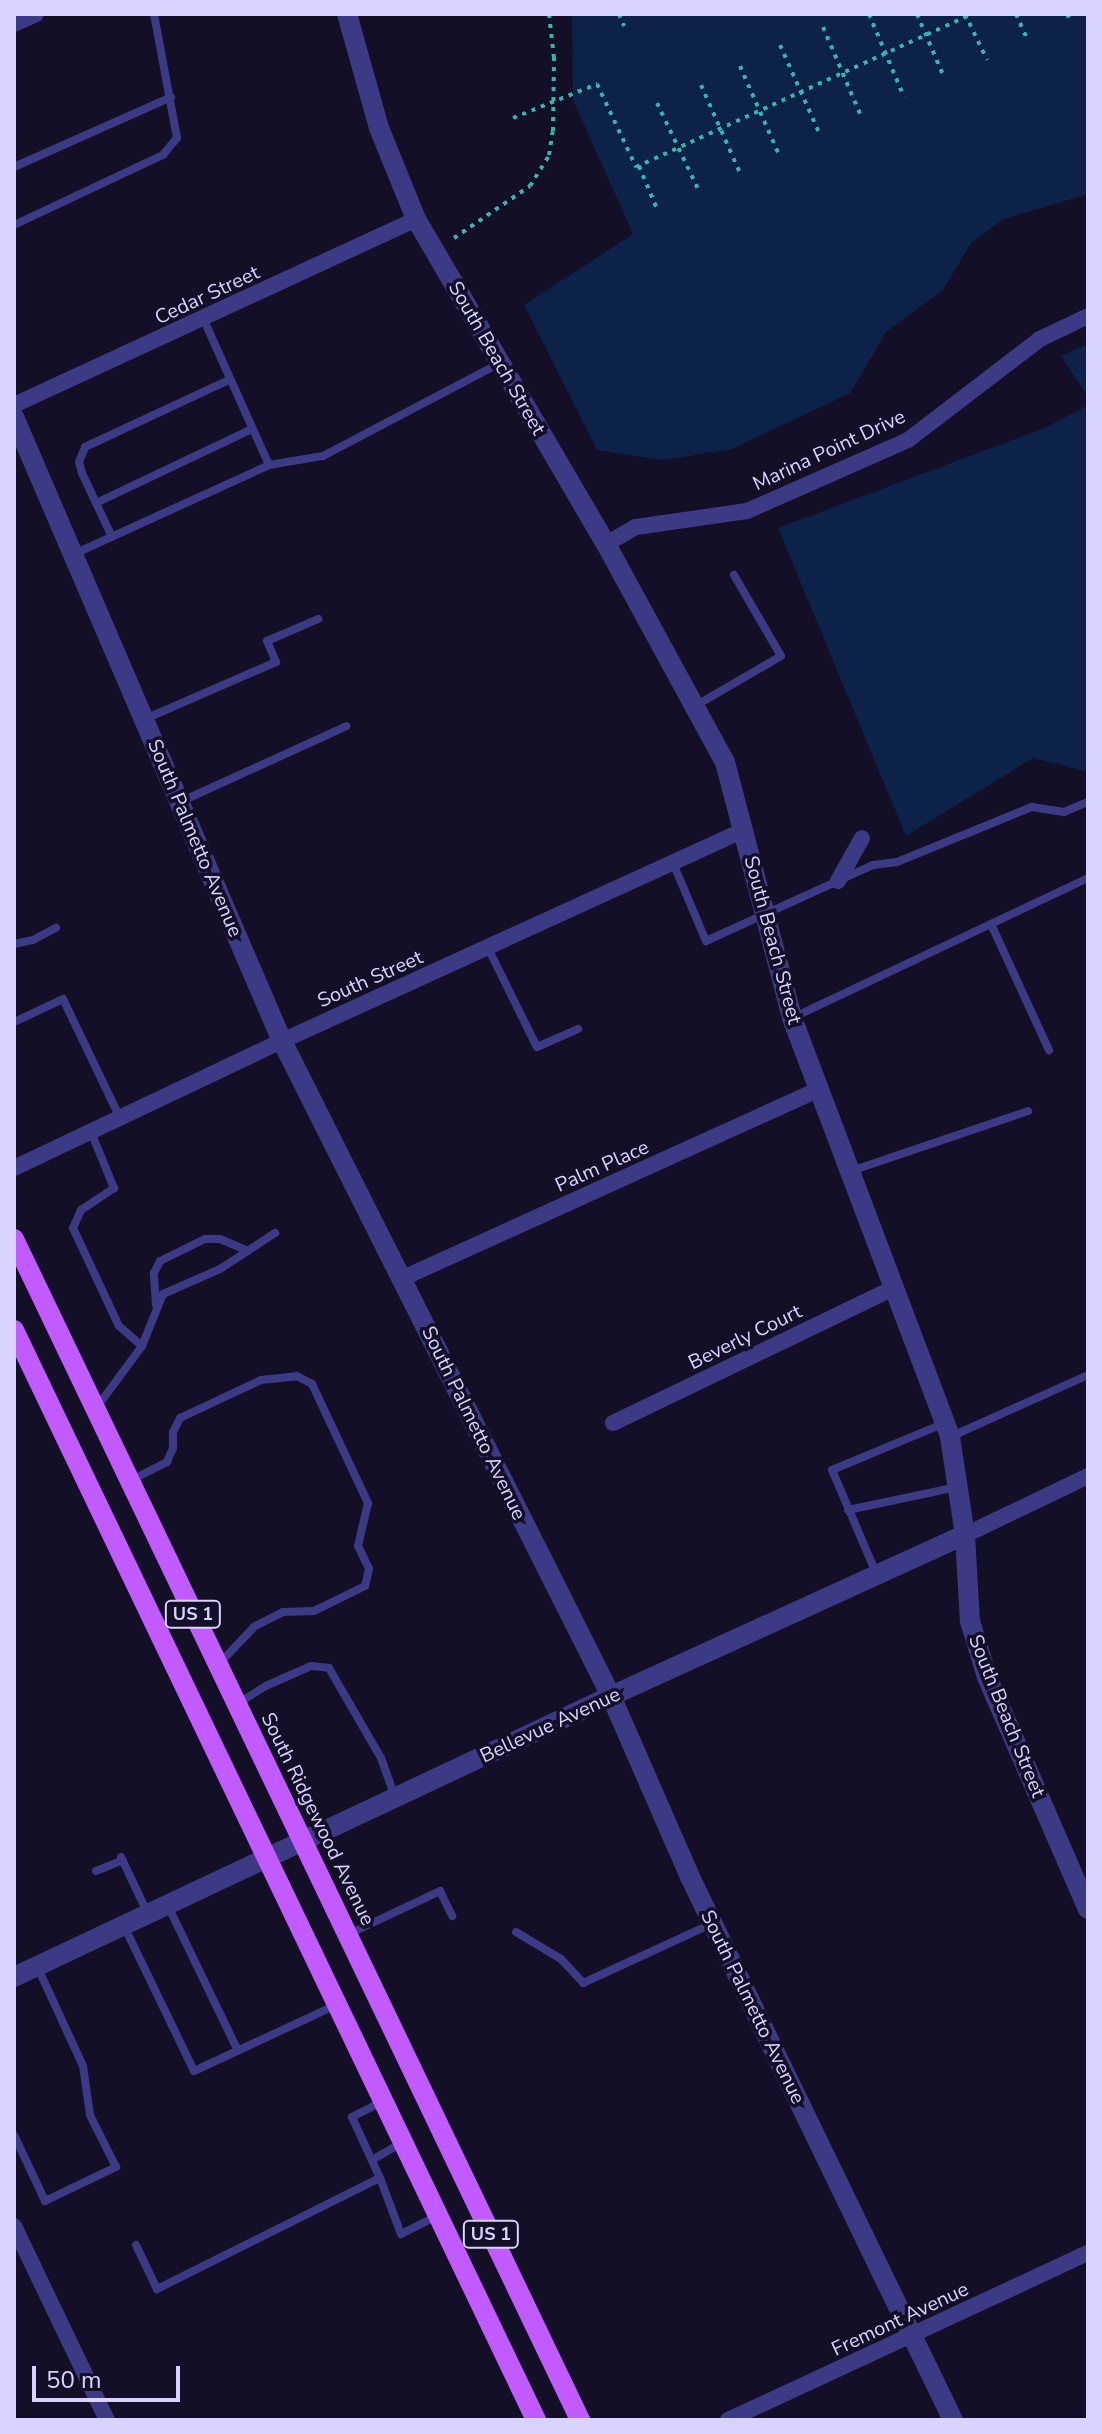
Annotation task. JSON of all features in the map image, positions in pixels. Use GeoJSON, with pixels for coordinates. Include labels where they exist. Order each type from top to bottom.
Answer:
{"type":"FeatureCollection","features":[{"type":"Feature","properties":{"kind":"main road","name":"South Ridgewood Avenue"},"geometry":{"type":"LineString","coordinates":[[16,1244],[580,2420]]}},
{"type":"Feature","properties":{"kind":"main road","name":"US 1"},"geometry":{"type":"LineString","coordinates":[[14,1330],[536,2420]]}},
{"type":"Feature","properties":{"kind":"street"},"geometry":{"type":"LineString","coordinates":[[14,24],[36,14]]}},
{"type":"Feature","properties":{"kind":"street","name":"South Beach Street"},"geometry":{"type":"LineString","coordinates":[[347,14],[379,128],[416,219],[606,544],[725,762],[792,1018],[948,1430],[965,1535],[970,1621],[987,1677],[1088,1909]]}},
{"type":"Feature","properties":{"kind":"street","name":"Cedar Street"},"geometry":{"type":"LineString","coordinates":[[14,405],[416,219]]}},
{"type":"Feature","properties":{"kind":"street","name":"Marina Point Drive"},"geometry":{"type":"LineString","coordinates":[[606,544],[636,527],[747,511],[908,440],[1040,339],[1088,316]]}},
{"type":"Feature","properties":{"kind":"street","name":"South Palmetto Avenue"},"geometry":{"type":"LineString","coordinates":[[14,417],[282,1041],[611,1696],[712,1923],[953,2420]]}},
{"type":"Feature","properties":{"kind":"street","name":"South Street"},"geometry":{"type":"LineString","coordinates":[[14,1168],[282,1041],[744,830]]}},
{"type":"Feature","properties":{"kind":"street"},"geometry":{"type":"LineString","coordinates":[[838,881],[862,838]]}},
{"type":"Feature","properties":{"kind":"street","name":"Palm Place"},"geometry":{"type":"LineString","coordinates":[[403,1278],[818,1090]]}},
{"type":"Feature","properties":{"kind":"street","name":"Beverly Court"},"geometry":{"type":"LineString","coordinates":[[613,1423],[894,1288]]}},
{"type":"Feature","properties":{"kind":"street","name":"Bellevue Avenue"},"geometry":{"type":"LineString","coordinates":[[14,1977],[1088,1476]]}},
{"type":"Feature","properties":{"kind":"street"},"geometry":{"type":"LineString","coordinates":[[14,2226],[107,2420]]}},
{"type":"Feature","properties":{"kind":"street","name":"Fremont Avenue"},"geometry":{"type":"LineString","coordinates":[[728,2420],[1088,2253]]}},
{"type":"Feature","properties":{"kind":"lane"},"geometry":{"type":"LineString","coordinates":[[14,225],[163,155],[177,138],[154,14]]}},
{"type":"Feature","properties":{"kind":"lane"},"geometry":{"type":"LineString","coordinates":[[14,167],[171,97]]}},
{"type":"Feature","properties":{"kind":"lane"},"geometry":{"type":"LineString","coordinates":[[203,318],[269,465]]}},
{"type":"Feature","properties":{"kind":"lane"},"geometry":{"type":"LineString","coordinates":[[73,554],[269,465],[323,456],[500,363]]}},
{"type":"Feature","properties":{"kind":"lane"},"geometry":{"type":"LineString","coordinates":[[112,537],[79,462],[85,447],[229,380]]}},
{"type":"Feature","properties":{"kind":"lane"},"geometry":{"type":"LineString","coordinates":[[96,503],[252,429]]}},
{"type":"Feature","properties":{"kind":"lane"},"geometry":{"type":"LineString","coordinates":[[694,706],[781,656],[734,575]]}},
{"type":"Feature","properties":{"kind":"lane"},"geometry":{"type":"LineString","coordinates":[[144,719],[276,662],[267,641],[318,619]]}},
{"type":"Feature","properties":{"kind":"lane"},"geometry":{"type":"LineString","coordinates":[[180,803],[347,726]]}},
{"type":"Feature","properties":{"kind":"lane"},"geometry":{"type":"LineString","coordinates":[[673,863],[706,941],[873,865],[897,862],[1032,807],[1064,812],[1088,802]]}},
{"type":"Feature","properties":{"kind":"lane"},"geometry":{"type":"LineString","coordinates":[[792,1018],[1088,878]]}},
{"type":"Feature","properties":{"kind":"lane"},"geometry":{"type":"LineString","coordinates":[[991,924],[1049,1050]]}},
{"type":"Feature","properties":{"kind":"lane"},"geometry":{"type":"LineString","coordinates":[[14,944],[33,940],[56,928]]}},
{"type":"Feature","properties":{"kind":"lane"},"geometry":{"type":"LineString","coordinates":[[487,947],[537,1047],[578,1029]]}},
{"type":"Feature","properties":{"kind":"lane"},"geometry":{"type":"LineString","coordinates":[[14,1022],[63,999],[120,1118]]}},
{"type":"Feature","properties":{"kind":"lane"},"geometry":{"type":"LineString","coordinates":[[848,1172],[1028,1111]]}},
{"type":"Feature","properties":{"kind":"lane"},"geometry":{"type":"LineString","coordinates":[[90,1132],[114,1188],[81,1210],[73,1228],[119,1326],[142,1346]]}},
{"type":"Feature","properties":{"kind":"lane"},"geometry":{"type":"LineString","coordinates":[[96,1410],[142,1346],[163,1294],[220,1269],[275,1233]]}},
{"type":"Feature","properties":{"kind":"lane"},"geometry":{"type":"LineString","coordinates":[[157,1310],[154,1273],[160,1261],[205,1239],[220,1239],[248,1251]]}},
{"type":"Feature","properties":{"kind":"lane"},"geometry":{"type":"LineString","coordinates":[[877,1575],[832,1470],[948,1430],[1088,1375]]}},
{"type":"Feature","properties":{"kind":"lane"},"geometry":{"type":"LineString","coordinates":[[130,1481],[167,1462],[173,1448],[173,1432],[180,1418],[261,1380],[297,1376],[312,1384],[368,1503],[358,1546],[369,1569],[365,1586],[314,1611],[283,1612],[254,1627],[218,1665]]}},
{"type":"Feature","properties":{"kind":"lane"},"geometry":{"type":"LineString","coordinates":[[848,1510],[958,1487]]}},
{"type":"Feature","properties":{"kind":"lane"},"geometry":{"type":"LineString","coordinates":[[236,1704],[268,1685],[311,1666],[329,1668],[381,1758],[396,1798]]}},
{"type":"Feature","properties":{"kind":"lane"},"geometry":{"type":"LineString","coordinates":[[96,1871],[122,1858],[158,1910],[238,2051]]}},
{"type":"Feature","properties":{"kind":"lane"},"geometry":{"type":"LineString","coordinates":[[347,1935],[440,1891],[452,1916]]}},
{"type":"Feature","properties":{"kind":"lane"},"geometry":{"type":"LineString","coordinates":[[516,1932],[561,1959],[583,1983],[712,1923]]}},
{"type":"Feature","properties":{"kind":"lane"},"geometry":{"type":"LineString","coordinates":[[124,1926],[194,2071],[337,2005]]}},
{"type":"Feature","properties":{"kind":"lane"},"geometry":{"type":"LineString","coordinates":[[14,2135],[45,2201],[116,2167],[90,2115],[83,2066],[38,1966]]}},
{"type":"Feature","properties":{"kind":"lane"},"geometry":{"type":"LineString","coordinates":[[383,2101],[352,2117],[401,2234],[438,2215]]}},
{"type":"Feature","properties":{"kind":"lane"},"geometry":{"type":"LineString","coordinates":[[372,2160],[403,2143]]}},
{"type":"Feature","properties":{"kind":"lane"},"geometry":{"type":"LineString","coordinates":[[136,2245],[157,2289],[380,2178]]}},
{"type":"Feature","properties":{"kind":"path"},"geometry":{"type":"LineString","coordinates":[[454,238],[530,186],[549,155],[554,58],[549,14]]}},
{"type":"Feature","properties":{"kind":"path"},"geometry":{"type":"LineString","coordinates":[[619,14],[624,26]]}},
{"type":"Feature","properties":{"kind":"path"},"geometry":{"type":"LineString","coordinates":[[869,14],[904,97]]}},
{"type":"Feature","properties":{"kind":"path"},"geometry":{"type":"LineString","coordinates":[[917,14],[944,77]]}},
{"type":"Feature","properties":{"kind":"path"},"geometry":{"type":"LineString","coordinates":[[513,118],[554,104],[597,84],[636,167],[972,14]]}},
{"type":"Feature","properties":{"kind":"path"},"geometry":{"type":"LineString","coordinates":[[1016,14],[1028,41]]}},
{"type":"Feature","properties":{"kind":"path"},"geometry":{"type":"LineString","coordinates":[[1067,14],[1071,22]]}},
{"type":"Feature","properties":{"kind":"path"},"geometry":{"type":"LineString","coordinates":[[966,15],[987,60]]}},
{"type":"Feature","properties":{"kind":"path"},"geometry":{"type":"LineString","coordinates":[[823,27],[861,116]]}},
{"type":"Feature","properties":{"kind":"path"},"geometry":{"type":"LineString","coordinates":[[780,45],[820,135]]}},
{"type":"Feature","properties":{"kind":"path"},"geometry":{"type":"LineString","coordinates":[[740,66],[779,155]]}},
{"type":"Feature","properties":{"kind":"path"},"geometry":{"type":"LineString","coordinates":[[701,85],[740,173]]}},
{"type":"Feature","properties":{"kind":"path"},"geometry":{"type":"LineString","coordinates":[[657,103],[699,191]]}},
{"type":"Feature","properties":{"kind":"path"},"geometry":{"type":"LineString","coordinates":[[639,166],[657,209]]}},
{"type":"Feature","properties":{"kind":"water"},"geometry":{"type":"Polygon","coordinates":[[[572,14],[1088,14],[1088,194],[1004,219],[971,243],[943,290],[887,331],[850,393],[732,449],[663,460],[597,450],[524,305],[633,234],[573,100],[572,14]]]}},
{"type":"Feature","properties":{"kind":"water"},"geometry":{"type":"Polygon","coordinates":[[[1088,344],[1088,397],[1061,356],[1088,344]]]}},
{"type":"Feature","properties":{"kind":"water"},"geometry":{"type":"Polygon","coordinates":[[[1088,405],[1088,772],[1033,758],[906,836],[778,528],[1045,428],[1088,405]]]}}]}
